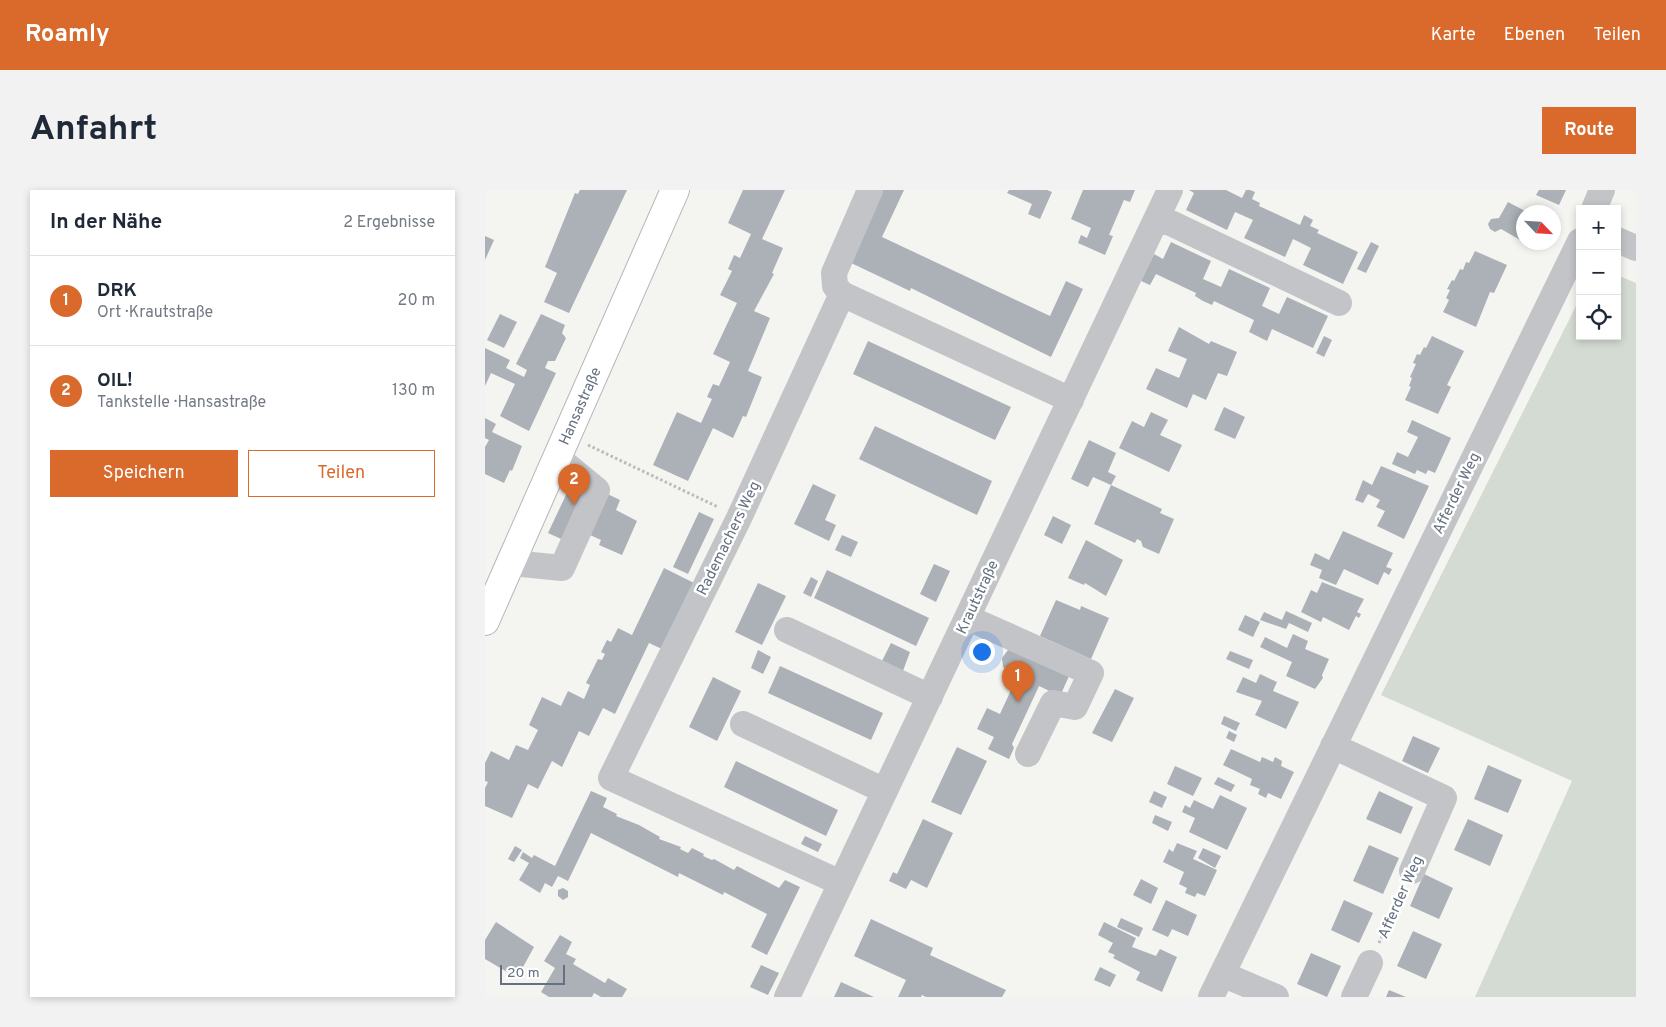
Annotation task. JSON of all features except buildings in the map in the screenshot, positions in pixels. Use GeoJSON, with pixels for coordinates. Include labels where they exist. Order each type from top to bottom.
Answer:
{"type":"FeatureCollection","features":[{"type":"Feature","properties":{"kind":"main road","name":"Hansastraße"},"geometry":{"type":"LineString","coordinates":[[485,621],[675,190]]}},
{"type":"Feature","properties":{"kind":"street"},"geometry":{"type":"LineString","coordinates":[[870,190],[840,256],[834,273],[835,286],[843,294],[1071,400]]}},
{"type":"Feature","properties":{"kind":"street"},"geometry":{"type":"LineString","coordinates":[[1596,205],[1602,190]]}},
{"type":"Feature","properties":{"kind":"street"},"geometry":{"type":"LineString","coordinates":[[1161,198],[1339,303]]}},
{"type":"Feature","properties":{"kind":"street","name":"Krautstraße"},"geometry":{"type":"LineString","coordinates":[[787,997],[1071,400],[1161,198]]}},
{"type":"Feature","properties":{"kind":"street"},"geometry":{"type":"LineString","coordinates":[[1621,242],[1636,248]]}},
{"type":"Feature","properties":{"kind":"street","name":"Afferder Weg"},"geometry":{"type":"LineString","coordinates":[[1276,997],[1217,986],[1576,249]]}},
{"type":"Feature","properties":{"kind":"street","name":"Rademachers Weg"},"geometry":{"type":"LineString","coordinates":[[841,884],[611,778],[739,518],[843,294]]}},
{"type":"Feature","properties":{"kind":"street"},"geometry":{"type":"LineString","coordinates":[[512,563],[562,568],[597,490],[563,446]]}},
{"type":"Feature","properties":{"kind":"street"},"geometry":{"type":"LineString","coordinates":[[967,618],[1091,673],[1075,707],[1053,703],[1028,754]]}},
{"type":"Feature","properties":{"kind":"street"},"geometry":{"type":"LineString","coordinates":[[787,630],[930,697]]}},
{"type":"Feature","properties":{"kind":"street"},"geometry":{"type":"LineString","coordinates":[[743,724],[885,791]]}},
{"type":"Feature","properties":{"kind":"street","name":"Afferder Weg"},"geometry":{"type":"LineString","coordinates":[[1333,746],[1444,798],[1412,871]]}},
{"type":"Feature","properties":{"kind":"street"},"geometry":{"type":"LineString","coordinates":[[1354,997],[1370,963]]}},
{"type":"Feature","properties":{"kind":"path"},"geometry":{"type":"LineString","coordinates":[[563,446],[739,518]]}},
{"type":"Feature","properties":{"kind":"path","name":"Afferder Weg"},"geometry":{"type":"LineString","coordinates":[[1370,963],[1412,871]]}},
{"type":"Feature","properties":{"kind":"shaded area"},"geometry":{"type":"Polygon","coordinates":[[[1621,277],[1636,283],[1636,997],[1475,997],[1572,781],[1381,695],[1576,306],[1576,340],[1621,340],[1621,277]]]}},
{"type":"Feature","properties":{"kind":"place","name":"OIL!"},"geometry":{"type":"Point","coordinates":[574,505]}},
{"type":"Feature","properties":{"kind":"place","name":"DRK"},"geometry":{"type":"Point","coordinates":[1018,702]}}]}
